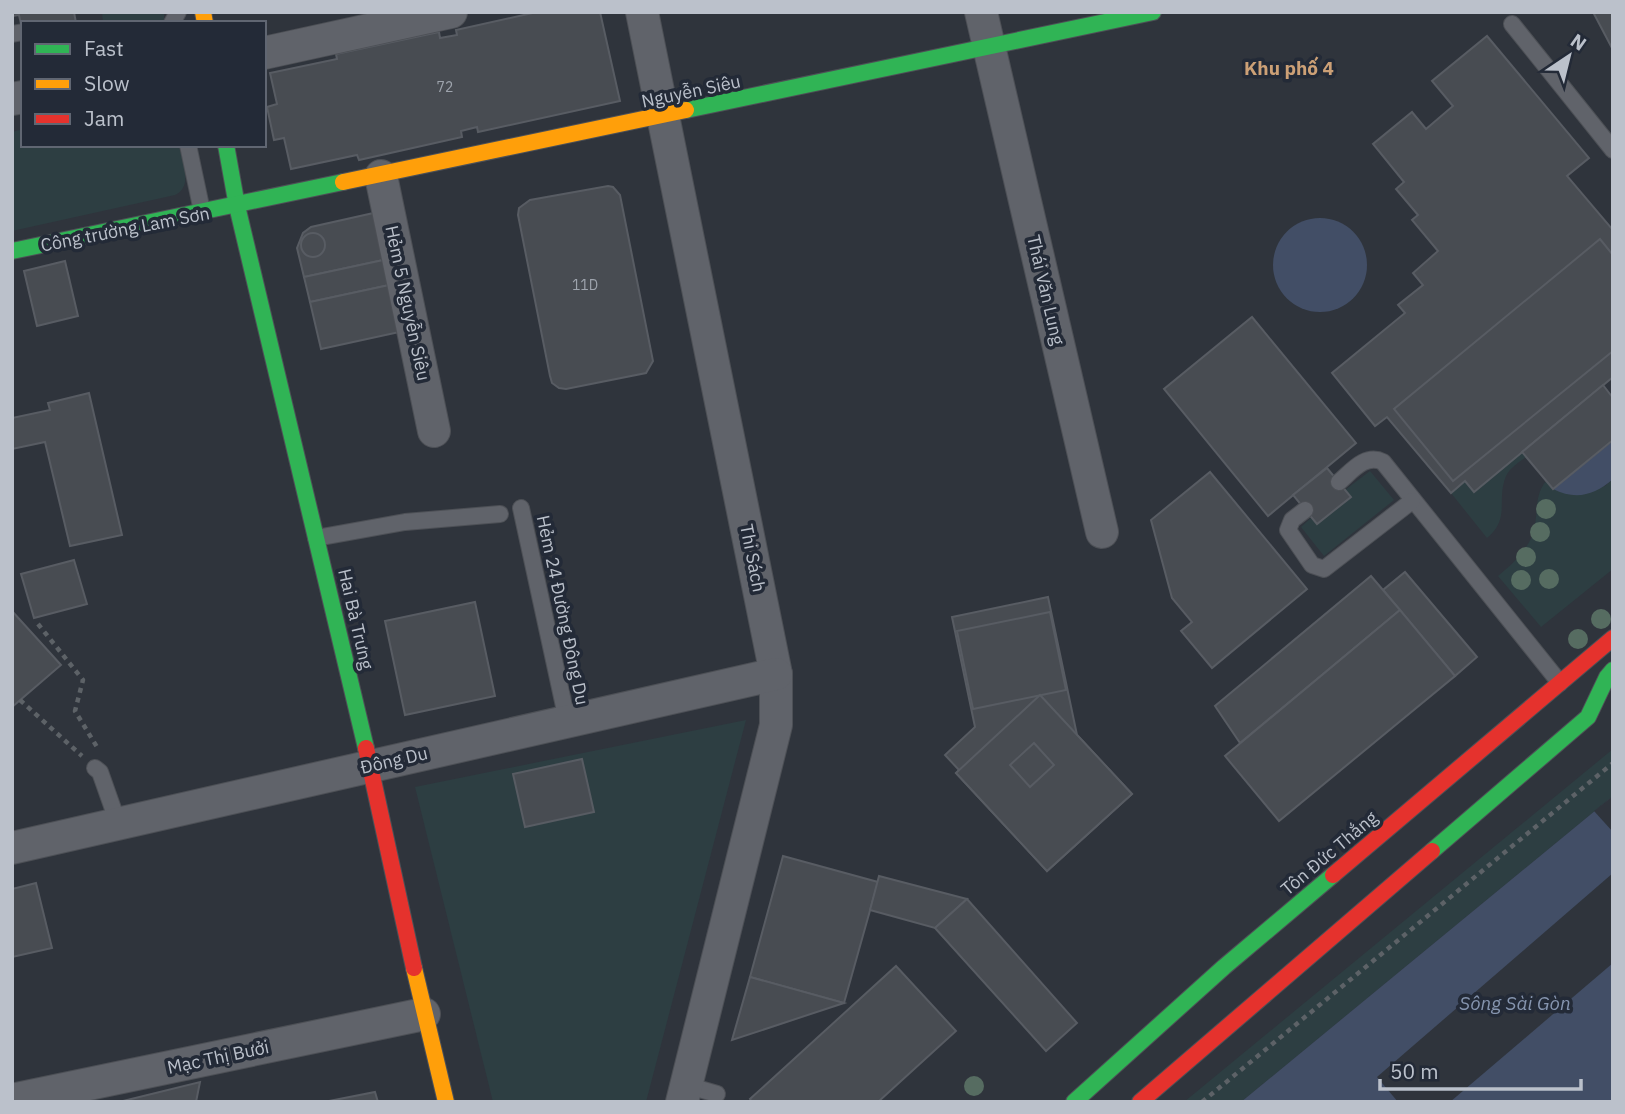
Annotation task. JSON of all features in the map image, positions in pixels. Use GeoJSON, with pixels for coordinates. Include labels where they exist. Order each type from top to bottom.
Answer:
{"type":"FeatureCollection","features":[{"type":"Feature","properties":{"kind":"main road","name":"Nguyễn Siêu"},"geometry":{"type":"LineString","coordinates":[[237,206],[1153,12]]}},
{"type":"Feature","properties":{"kind":"main road","name":"Hai Bà Trưng"},"geometry":{"type":"LineString","coordinates":[[226,147],[237,206],[370,765],[424,1014],[446,1102]]}},
{"type":"Feature","properties":{"kind":"main road","name":"Công trường Lam Sơn"},"geometry":{"type":"LineString","coordinates":[[12,251],[237,206]]}},
{"type":"Feature","properties":{"kind":"main road","name":"Tôn Đức Thắng"},"geometry":{"type":"LineString","coordinates":[[1074,1102],[1224,967],[1567,691],[1613,638]]}},
{"type":"Feature","properties":{"kind":"main road"},"geometry":{"type":"LineString","coordinates":[[1588,717],[1606,677],[1613,670]]}},
{"type":"Feature","properties":{"kind":"main road"},"geometry":{"type":"LineString","coordinates":[[1567,691],[1588,717]]}},
{"type":"Feature","properties":{"kind":"main road"},"geometry":{"type":"LineString","coordinates":[[1140,1102],[1613,697]]}},
{"type":"Feature","properties":{"kind":"main road"},"geometry":{"type":"LineString","coordinates":[[1588,717],[1613,714]]}},
{"type":"Feature","properties":{"kind":"street"},"geometry":{"type":"LineString","coordinates":[[266,53],[451,12]]}},
{"type":"Feature","properties":{"kind":"street","name":"Thi Sách"},"geometry":{"type":"LineString","coordinates":[[642,12],[776,674],[776,724],[684,1093]]}},
{"type":"Feature","properties":{"kind":"street","name":"Thái Văn Lung"},"geometry":{"type":"LineString","coordinates":[[981,12],[1102,532]]}},
{"type":"Feature","properties":{"kind":"street","name":"Hẻm 5 Nguyễn Siêu"},"geometry":{"type":"LineString","coordinates":[[381,176],[434,431]]}},
{"type":"Feature","properties":{"kind":"street","name":"Đông Du"},"geometry":{"type":"LineString","coordinates":[[12,848],[776,674]]}},
{"type":"Feature","properties":{"kind":"street","name":"Mạc Thị Bưởi"},"geometry":{"type":"LineString","coordinates":[[12,1100],[424,1014]]}},
{"type":"Feature","properties":{"kind":"lane"},"geometry":{"type":"LineString","coordinates":[[1512,24],[1613,150]]}},
{"type":"Feature","properties":{"kind":"lane"},"geometry":{"type":"LineString","coordinates":[[188,147],[203,213]]}},
{"type":"Feature","properties":{"kind":"lane"},"geometry":{"type":"LineString","coordinates":[[1339,482],[1365,461],[1383,462],[1567,691]]}},
{"type":"Feature","properties":{"kind":"lane"},"geometry":{"type":"LineString","coordinates":[[1305,510],[1292,520],[1288,530],[1312,565],[1324,569],[1412,500]]}},
{"type":"Feature","properties":{"kind":"lane","name":"Hẻm 24 Đường Đông Du"},"geometry":{"type":"LineString","coordinates":[[521,508],[567,720]]}},
{"type":"Feature","properties":{"kind":"lane"},"geometry":{"type":"LineString","coordinates":[[316,538],[405,522],[500,514]]}},
{"type":"Feature","properties":{"kind":"lane"},"geometry":{"type":"LineString","coordinates":[[97,770],[118,823]]}},
{"type":"Feature","properties":{"kind":"lane"},"geometry":{"type":"LineString","coordinates":[[684,1093],[717,1094]]}},
{"type":"Feature","properties":{"kind":"path"},"geometry":{"type":"LineString","coordinates":[[38,624],[83,680],[75,711],[96,744],[97,770]]}},
{"type":"Feature","properties":{"kind":"path"},"geometry":{"type":"LineString","coordinates":[[20,701],[97,770]]}},
{"type":"Feature","properties":{"kind":"path"},"geometry":{"type":"LineString","coordinates":[[1202,1102],[1613,762]]}},
{"type":"Feature","properties":{"kind":"shaded area"},"geometry":{"type":"Polygon","coordinates":[[[102,12],[164,12],[164,21],[103,21],[102,12]]]}},
{"type":"Feature","properties":{"kind":"shaded area"},"geometry":{"type":"Polygon","coordinates":[[[21,130],[21,147],[179,147],[185,173],[184,186],[175,195],[12,231],[12,132],[21,130]]]}},
{"type":"Feature","properties":{"kind":"shaded area"},"geometry":{"type":"Polygon","coordinates":[[[1522,452],[1526,457],[1506,476],[1499,523],[1487,538],[1451,493],[1465,481],[1475,492],[1522,452]]]}},
{"type":"Feature","properties":{"kind":"shaded area"},"geometry":{"type":"Polygon","coordinates":[[[1370,471],[1394,500],[1324,556],[1301,527],[1311,518],[1317,524],[1350,497],[1345,490],[1370,471]]]}},
{"type":"Feature","properties":{"kind":"shaded area"},"geometry":{"type":"Polygon","coordinates":[[[1613,479],[1613,569],[1541,627],[1498,576],[1527,546],[1535,526],[1539,493],[1546,481],[1553,489],[1605,486],[1613,479]]]}},
{"type":"Feature","properties":{"kind":"shaded area"},"geometry":{"type":"Polygon","coordinates":[[[746,720],[646,1102],[493,1102],[415,787],[746,720]]]}},
{"type":"Feature","properties":{"kind":"shaded area"},"geometry":{"type":"Polygon","coordinates":[[[1613,749],[1613,796],[1241,1102],[1184,1102],[1613,749]]]}},
{"type":"Feature","properties":{"kind":"water"},"geometry":{"type":"Polygon","coordinates":[[[1320,218],[1338,221],[1353,232],[1364,247],[1367,265],[1364,283],[1353,298],[1338,309],[1320,312],[1302,309],[1287,298],[1276,283],[1273,265],[1276,247],[1287,232],[1302,221],[1320,218]]]}},
{"type":"Feature","properties":{"kind":"water"},"geometry":{"type":"Polygon","coordinates":[[[1613,441],[1613,479],[1606,485],[1591,493],[1577,495],[1553,489],[1613,441]]]}},
{"type":"Feature","properties":{"kind":"water","name":"Sông Sài Gòn"},"geometry":{"type":"Polygon","coordinates":[[[1613,796],[1613,1102],[1241,1102],[1613,796]]]}},
{"type":"Feature","properties":{"kind":"pier"},"geometry":{"type":"Polygon","coordinates":[[[1613,796],[1613,832],[1594,811],[1613,796]]]}},
{"type":"Feature","properties":{"kind":"pier"},"geometry":{"type":"Polygon","coordinates":[[[1613,873],[1613,963],[1450,1102],[1398,1102],[1377,1077],[1613,873]]]}},
{"type":"Feature","properties":{"kind":"building"},"geometry":{"type":"Polygon","coordinates":[[[12,12],[74,12],[76,21],[21,21],[21,24],[19,15],[12,16],[12,12]]]}},
{"type":"Feature","properties":{"kind":"building"},"geometry":{"type":"Polygon","coordinates":[[[537,12],[600,12],[620,101],[478,132],[477,127],[461,131],[462,137],[359,160],[357,155],[291,169],[284,138],[274,140],[267,107],[277,104],[270,73],[337,59],[336,54],[439,32],[440,38],[457,35],[456,30],[537,12]]]}},
{"type":"Feature","properties":{"kind":"building"},"geometry":{"type":"Polygon","coordinates":[[[1593,12],[1613,12],[1613,50],[1593,12]]]}},
{"type":"Feature","properties":{"kind":"building"},"geometry":{"type":"Polygon","coordinates":[[[1487,36],[1589,158],[1567,176],[1613,230],[1613,377],[1474,492],[1465,481],[1451,493],[1387,417],[1375,426],[1332,373],[1405,313],[1398,305],[1423,285],[1413,273],[1438,251],[1412,220],[1418,215],[1396,189],[1404,182],[1373,144],[1412,112],[1426,129],[1453,106],[1432,81],[1487,36]]]}},
{"type":"Feature","properties":{"kind":"building"},"geometry":{"type":"Polygon","coordinates":[[[613,187],[620,195],[653,361],[646,373],[566,389],[559,388],[552,383],[550,376],[518,215],[519,208],[530,200],[613,187]]]}},
{"type":"Feature","properties":{"kind":"building"},"geometry":{"type":"Polygon","coordinates":[[[378,212],[388,259],[304,277],[297,248],[303,233],[311,227],[378,212]]]}},
{"type":"Feature","properties":{"kind":"building"},"geometry":{"type":"Polygon","coordinates":[[[313,233],[322,236],[325,245],[322,254],[313,257],[304,254],[301,245],[304,236],[313,233]]]}},
{"type":"Feature","properties":{"kind":"building"},"geometry":{"type":"Polygon","coordinates":[[[1600,239],[1613,255],[1613,351],[1453,481],[1394,409],[1600,239]]]}},
{"type":"Feature","properties":{"kind":"building"},"geometry":{"type":"Polygon","coordinates":[[[388,259],[394,284],[310,302],[304,277],[388,259]]]}},
{"type":"Feature","properties":{"kind":"building"},"geometry":{"type":"Polygon","coordinates":[[[65,261],[78,316],[37,326],[24,271],[65,261]]]}},
{"type":"Feature","properties":{"kind":"building"},"geometry":{"type":"Polygon","coordinates":[[[394,284],[404,331],[321,349],[310,302],[394,284]]]}},
{"type":"Feature","properties":{"kind":"building"},"geometry":{"type":"Polygon","coordinates":[[[1252,317],[1356,443],[1268,516],[1164,389],[1252,317]]]}},
{"type":"Feature","properties":{"kind":"building"},"geometry":{"type":"Polygon","coordinates":[[[1603,385],[1613,398],[1613,440],[1553,489],[1522,452],[1603,385]]]}},
{"type":"Feature","properties":{"kind":"building"},"geometry":{"type":"Polygon","coordinates":[[[89,393],[122,535],[70,546],[45,442],[12,449],[12,418],[50,410],[48,403],[89,393]]]}},
{"type":"Feature","properties":{"kind":"building"},"geometry":{"type":"Polygon","coordinates":[[[1327,468],[1351,497],[1317,524],[1293,495],[1327,468]]]}},
{"type":"Feature","properties":{"kind":"building"},"geometry":{"type":"Polygon","coordinates":[[[1210,472],[1307,589],[1212,668],[1181,631],[1192,622],[1172,598],[1151,520],[1210,472]]]}},
{"type":"Feature","properties":{"kind":"building"},"geometry":{"type":"Polygon","coordinates":[[[74,560],[87,604],[34,618],[21,574],[74,560]]]}},
{"type":"Feature","properties":{"kind":"building"},"geometry":{"type":"Polygon","coordinates":[[[1405,572],[1477,657],[1455,676],[1383,590],[1405,572]]]}},
{"type":"Feature","properties":{"kind":"building"},"geometry":{"type":"Polygon","coordinates":[[[1371,576],[1400,610],[1240,743],[1215,706],[1371,576]]]}},
{"type":"Feature","properties":{"kind":"building"},"geometry":{"type":"Polygon","coordinates":[[[1048,597],[1077,735],[1132,794],[1047,871],[956,773],[959,770],[945,755],[975,727],[952,617],[1048,597]]]}},
{"type":"Feature","properties":{"kind":"building"},"geometry":{"type":"Polygon","coordinates":[[[475,602],[495,696],[405,715],[385,621],[475,602]]]}},
{"type":"Feature","properties":{"kind":"building"},"geometry":{"type":"Polygon","coordinates":[[[1400,610],[1455,676],[1279,821],[1225,756],[1400,610]]]}},
{"type":"Feature","properties":{"kind":"building"},"geometry":{"type":"Polygon","coordinates":[[[12,611],[61,665],[12,707],[12,611]]]}},
{"type":"Feature","properties":{"kind":"building"},"geometry":{"type":"Polygon","coordinates":[[[1050,612],[1066,690],[973,709],[957,631],[1050,612]]]}},
{"type":"Feature","properties":{"kind":"building"},"geometry":{"type":"Polygon","coordinates":[[[1040,695],[1132,794],[1047,871],[956,773],[1040,695]]]}},
{"type":"Feature","properties":{"kind":"building"},"geometry":{"type":"Polygon","coordinates":[[[1034,743],[1054,765],[1030,787],[1010,765],[1034,743]]]}},
{"type":"Feature","properties":{"kind":"building"},"geometry":{"type":"Polygon","coordinates":[[[582,759],[594,812],[525,827],[513,774],[582,759]]]}},
{"type":"Feature","properties":{"kind":"building"},"geometry":{"type":"Polygon","coordinates":[[[783,856],[878,882],[844,1003],[750,977],[783,856]]]}},
{"type":"Feature","properties":{"kind":"building"},"geometry":{"type":"Polygon","coordinates":[[[879,876],[967,899],[935,928],[870,910],[879,876]]]}},
{"type":"Feature","properties":{"kind":"building"},"geometry":{"type":"Polygon","coordinates":[[[36,883],[52,948],[12,957],[12,889],[36,883]]]}},
{"type":"Feature","properties":{"kind":"building"},"geometry":{"type":"Polygon","coordinates":[[[967,899],[1077,1023],[1046,1051],[935,928],[967,899]]]}},
{"type":"Feature","properties":{"kind":"building"},"geometry":{"type":"Polygon","coordinates":[[[896,966],[956,1031],[878,1102],[752,1102],[750,1099],[896,966]]]}},
{"type":"Feature","properties":{"kind":"building"},"geometry":{"type":"Polygon","coordinates":[[[750,977],[844,1003],[732,1040],[750,977]]]}},
{"type":"Feature","properties":{"kind":"building"},"geometry":{"type":"Polygon","coordinates":[[[200,1082],[196,1102],[119,1102],[200,1082]]]}},
{"type":"Feature","properties":{"kind":"building"},"geometry":{"type":"Polygon","coordinates":[[[375,1092],[378,1102],[324,1102],[375,1092]]]}},
{"type":"Feature","properties":{"kind":"traffic: fast"},"geometry":{"type":"LineString","coordinates":[[686,110],[1153,12]]}},
{"type":"Feature","properties":{"kind":"traffic: fast"},"geometry":{"type":"LineString","coordinates":[[226,147],[237,206],[366,748]]}},
{"type":"Feature","properties":{"kind":"traffic: fast"},"geometry":{"type":"LineString","coordinates":[[12,251],[343,182]]}},
{"type":"Feature","properties":{"kind":"traffic: fast"},"geometry":{"type":"LineString","coordinates":[[1432,851],[1588,717],[1613,670]]}},
{"type":"Feature","properties":{"kind":"traffic: fast"},"geometry":{"type":"LineString","coordinates":[[1074,1102],[1224,967],[1333,875]]}},
{"type":"Feature","properties":{"kind":"traffic: slow"},"geometry":{"type":"LineString","coordinates":[[203,12],[205,21]]}},
{"type":"Feature","properties":{"kind":"traffic: slow"},"geometry":{"type":"LineString","coordinates":[[343,182],[686,110]]}},
{"type":"Feature","properties":{"kind":"traffic: slow"},"geometry":{"type":"LineString","coordinates":[[414,968],[446,1102]]}},
{"type":"Feature","properties":{"kind":"traffic: jam"},"geometry":{"type":"LineString","coordinates":[[1333,875],[1613,638]]}},
{"type":"Feature","properties":{"kind":"traffic: jam"},"geometry":{"type":"LineString","coordinates":[[366,748],[414,968]]}},
{"type":"Feature","properties":{"kind":"traffic: jam"},"geometry":{"type":"LineString","coordinates":[[1140,1102],[1432,851]]}},
{"type":"Feature","properties":{"kind":"district","name":"Khu phố 4"},"geometry":{"type":"Point","coordinates":[1289,68]}}]}
